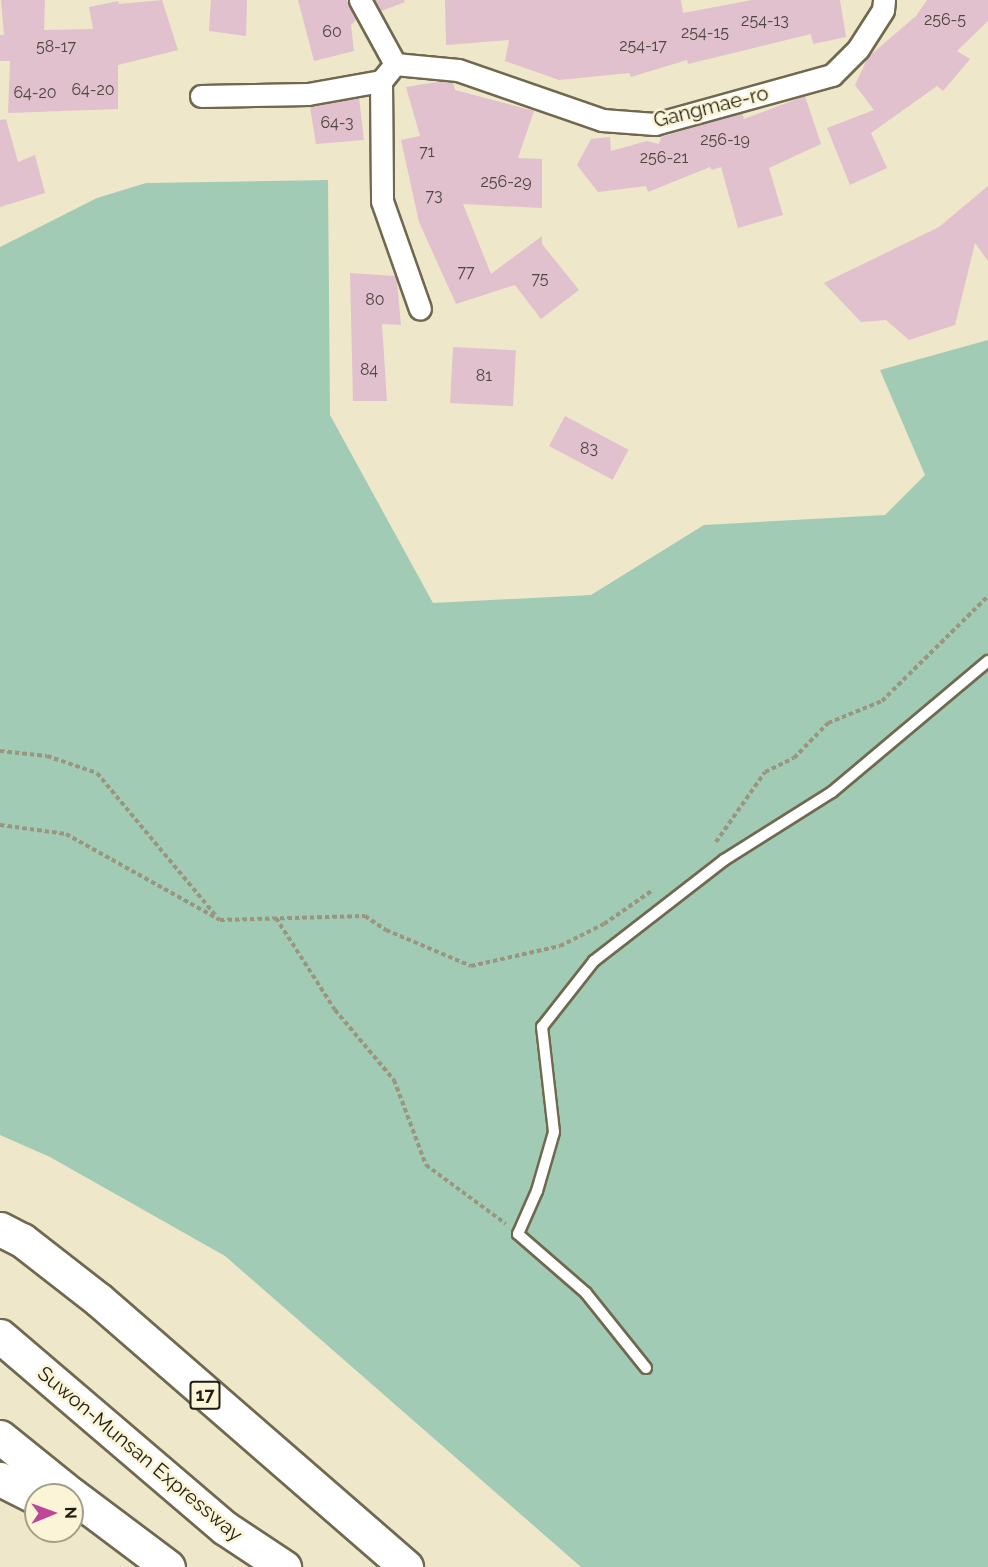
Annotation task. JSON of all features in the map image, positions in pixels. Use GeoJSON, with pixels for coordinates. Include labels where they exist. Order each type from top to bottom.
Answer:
{"type":"FeatureCollection","features":[{"type":"Feature","properties":{"kind":"highway","name":"17"},"geometry":{"type":"LineString","coordinates":[[0,1229],[22,1240],[99,1300],[406,1567]]}},
{"type":"Feature","properties":{"kind":"highway","name":"Suwon-Munsan Expressway"},"geometry":{"type":"LineString","coordinates":[[0,1336],[225,1528],[284,1567]]}},
{"type":"Feature","properties":{"kind":"highway"},"geometry":{"type":"LineString","coordinates":[[0,1437],[57,1483]]}},
{"type":"Feature","properties":{"kind":"highway"},"geometry":{"type":"LineString","coordinates":[[0,1479],[24,1491]]}},
{"type":"Feature","properties":{"kind":"highway"},"geometry":{"type":"LineString","coordinates":[[84,1505],[133,1544],[168,1567]]}},
{"type":"Feature","properties":{"kind":"highway"},"geometry":{"type":"LineString","coordinates":[[84,1520],[133,1544]]}},
{"type":"Feature","properties":{"kind":"street"},"geometry":{"type":"LineString","coordinates":[[360,0],[395,64],[381,81],[382,201],[420,309]]}},
{"type":"Feature","properties":{"kind":"street","name":"Gangmae-ro"},"geometry":{"type":"LineString","coordinates":[[395,64],[458,70],[602,120],[655,124],[832,75],[858,49],[882,10],[884,0]]}},
{"type":"Feature","properties":{"kind":"street"},"geometry":{"type":"LineString","coordinates":[[201,96],[308,94],[381,81]]}},
{"type":"Feature","properties":{"kind":"lane"},"geometry":{"type":"LineString","coordinates":[[646,1368],[586,1293],[518,1234],[537,1191],[554,1132],[542,1027],[594,961],[724,860],[832,792],[988,661]]}},
{"type":"Feature","properties":{"kind":"path"},"geometry":{"type":"LineString","coordinates":[[712,848],[765,772],[794,758],[828,723],[882,701],[988,596]]}},
{"type":"Feature","properties":{"kind":"path"},"geometry":{"type":"LineString","coordinates":[[0,751],[47,756],[97,773],[220,920]]}},
{"type":"Feature","properties":{"kind":"path"},"geometry":{"type":"LineString","coordinates":[[0,825],[66,834],[220,920],[365,916],[386,930],[471,966],[560,946],[604,924],[658,886]]}},
{"type":"Feature","properties":{"kind":"path"},"geometry":{"type":"LineString","coordinates":[[276,918],[334,1010],[394,1080],[426,1165],[518,1234]]}},
{"type":"Feature","properties":{"kind":"green space"},"geometry":{"type":"Polygon","coordinates":[[[328,180],[330,415],[433,603],[591,595],[704,525],[885,515],[925,475],[880,370],[988,340],[988,1567],[581,1567],[225,1256],[50,1157],[0,1135],[0,247],[97,198],[146,183],[328,180]]]}},
{"type":"Feature","properties":{"kind":"building"},"geometry":{"type":"Polygon","coordinates":[[[1,0],[45,0],[44,30],[93,29],[89,7],[118,1],[119,4],[162,0],[178,50],[118,65],[118,109],[8,113],[10,61],[0,61],[0,35],[4,35],[1,0]]]}},
{"type":"Feature","properties":{"kind":"building"},"geometry":{"type":"Polygon","coordinates":[[[211,0],[247,0],[246,36],[209,31],[211,0]]]}},
{"type":"Feature","properties":{"kind":"building"},"geometry":{"type":"Polygon","coordinates":[[[298,0],[347,0],[356,20],[351,25],[354,51],[314,61],[298,0]]]}},
{"type":"Feature","properties":{"kind":"building"},"geometry":{"type":"Polygon","coordinates":[[[375,0],[404,0],[405,2],[381,11],[375,0]]]}},
{"type":"Feature","properties":{"kind":"building"},"geometry":{"type":"Polygon","coordinates":[[[445,0],[681,0],[683,13],[752,0],[840,0],[846,37],[813,44],[811,34],[688,64],[687,60],[631,77],[629,73],[559,80],[505,61],[509,40],[446,45],[445,0]]]}},
{"type":"Feature","properties":{"kind":"building"},"geometry":{"type":"Polygon","coordinates":[[[927,0],[988,0],[988,21],[957,51],[970,59],[943,91],[937,86],[871,133],[887,168],[850,185],[827,128],[874,110],[855,85],[868,57],[916,16],[927,0]]]}},
{"type":"Feature","properties":{"kind":"building"},"geometry":{"type":"Polygon","coordinates":[[[443,81],[453,82],[455,90],[534,111],[518,158],[542,159],[542,208],[463,204],[491,274],[542,236],[542,244],[579,290],[541,319],[515,285],[456,304],[419,222],[401,140],[420,136],[406,87],[443,81]]]}},
{"type":"Feature","properties":{"kind":"building"},"geometry":{"type":"Polygon","coordinates":[[[805,96],[821,144],[769,168],[783,215],[738,228],[721,167],[712,170],[710,167],[648,192],[646,186],[598,192],[577,165],[591,139],[610,137],[611,151],[647,141],[659,144],[661,137],[742,113],[744,119],[805,96]]]}},
{"type":"Feature","properties":{"kind":"building"},"geometry":{"type":"Polygon","coordinates":[[[359,98],[364,140],[316,144],[310,107],[359,98]]]}},
{"type":"Feature","properties":{"kind":"building"},"geometry":{"type":"Polygon","coordinates":[[[6,119],[18,162],[35,155],[45,193],[0,207],[0,120],[6,119]]]}},
{"type":"Feature","properties":{"kind":"building"},"geometry":{"type":"Polygon","coordinates":[[[988,186],[988,261],[975,243],[955,325],[909,340],[886,320],[861,322],[824,283],[939,227],[988,186]]]}},
{"type":"Feature","properties":{"kind":"building"},"geometry":{"type":"Polygon","coordinates":[[[350,273],[395,276],[397,282],[401,325],[382,324],[387,401],[353,401],[350,273]]]}},
{"type":"Feature","properties":{"kind":"building"},"geometry":{"type":"Polygon","coordinates":[[[453,347],[516,350],[513,406],[450,403],[453,347]]]}},
{"type":"Feature","properties":{"kind":"building"},"geometry":{"type":"Polygon","coordinates":[[[565,416],[629,450],[613,480],[549,446],[565,416]]]}}]}
